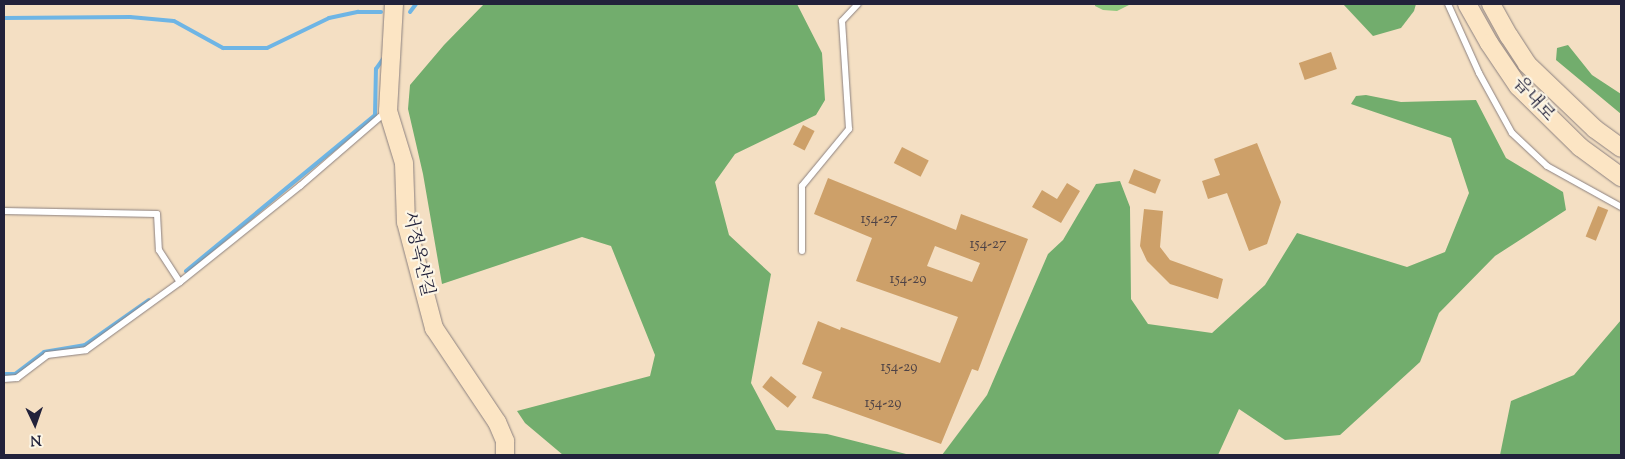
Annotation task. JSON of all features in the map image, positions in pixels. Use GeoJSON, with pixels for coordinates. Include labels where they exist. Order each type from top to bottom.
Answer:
{"type":"FeatureCollection","features":[{"type":"Feature","properties":{"kind":"street","name":"서정옥산길"},"geometry":{"type":"LineString","coordinates":[[394,4],[388,111],[404,164],[406,222],[434,328],[497,422],[505,441],[505,455]]}},
{"type":"Feature","properties":{"kind":"street","name":"읍내로"},"geometry":{"type":"LineString","coordinates":[[1467,4],[1489,43],[1518,86],[1580,147],[1621,177]]}},
{"type":"Feature","properties":{"kind":"street","name":"읍내로"},"geometry":{"type":"LineString","coordinates":[[1491,4],[1527,64],[1595,129],[1621,148]]}},
{"type":"Feature","properties":{"kind":"lane"},"geometry":{"type":"LineString","coordinates":[[802,251],[802,186],[849,129],[842,20],[858,4]]}},
{"type":"Feature","properties":{"kind":"lane"},"geometry":{"type":"LineString","coordinates":[[1448,4],[1479,74],[1512,133],[1547,166],[1621,207]]}},
{"type":"Feature","properties":{"kind":"lane"},"geometry":{"type":"LineString","coordinates":[[4,379],[17,378],[46,356],[86,350],[180,282],[300,186],[388,111]]}},
{"type":"Feature","properties":{"kind":"lane"},"geometry":{"type":"LineString","coordinates":[[4,211],[156,214],[159,250],[180,282]]}},
{"type":"Feature","properties":{"kind":"green space"},"geometry":{"type":"Polygon","coordinates":[[[484,4],[797,4],[822,53],[825,100],[816,115],[735,154],[715,182],[729,235],[771,274],[751,383],[776,430],[827,434],[910,455],[563,455],[525,423],[517,411],[650,376],[655,355],[611,246],[582,237],[442,284],[423,174],[408,109],[410,85],[444,45],[484,4]]]}},
{"type":"Feature","properties":{"kind":"green space"},"geometry":{"type":"Polygon","coordinates":[[[1095,4],[1129,5],[1117,11],[1103,10],[1095,6],[1095,4]]]}},
{"type":"Feature","properties":{"kind":"green space"},"geometry":{"type":"Polygon","coordinates":[[[1343,4],[1416,4],[1414,11],[1401,28],[1373,36],[1343,4]]]}},
{"type":"Feature","properties":{"kind":"green space"},"geometry":{"type":"Polygon","coordinates":[[[1568,45],[1592,75],[1621,94],[1621,114],[1556,60],[1557,48],[1568,45]]]}},
{"type":"Feature","properties":{"kind":"green space"},"geometry":{"type":"Polygon","coordinates":[[[1366,95],[1401,102],[1476,100],[1506,158],[1563,192],[1566,210],[1495,256],[1439,313],[1420,362],[1340,435],[1285,440],[1239,409],[1218,455],[942,455],[987,395],[1048,254],[1063,240],[1096,184],[1120,181],[1130,207],[1131,299],[1148,324],[1212,333],[1265,285],[1297,233],[1407,267],[1445,252],[1469,193],[1451,138],[1351,104],[1356,96],[1366,95]]]}},
{"type":"Feature","properties":{"kind":"green space"},"geometry":{"type":"Polygon","coordinates":[[[1621,320],[1621,455],[1500,455],[1511,401],[1574,375],[1621,320]]]}},
{"type":"Feature","properties":{"kind":"building"},"geometry":{"type":"Polygon","coordinates":[[[1331,52],[1337,69],[1305,80],[1299,63],[1331,52]]]}},
{"type":"Feature","properties":{"kind":"building"},"geometry":{"type":"Polygon","coordinates":[[[803,125],[815,131],[805,151],[793,145],[803,125]]]}},
{"type":"Feature","properties":{"kind":"building"},"geometry":{"type":"Polygon","coordinates":[[[1257,143],[1281,202],[1267,244],[1249,251],[1227,193],[1208,199],[1202,181],[1220,175],[1214,159],[1257,143]]]}},
{"type":"Feature","properties":{"kind":"building"},"geometry":{"type":"Polygon","coordinates":[[[902,147],[929,161],[921,177],[894,163],[902,147]]]}},
{"type":"Feature","properties":{"kind":"building"},"geometry":{"type":"Polygon","coordinates":[[[1134,169],[1161,180],[1155,194],[1128,183],[1134,169]]]}},
{"type":"Feature","properties":{"kind":"building"},"geometry":{"type":"Polygon","coordinates":[[[828,178],[956,230],[961,214],[1028,239],[978,371],[972,369],[941,444],[812,398],[822,372],[802,364],[818,321],[840,330],[841,327],[940,363],[958,317],[856,281],[872,238],[814,214],[828,178]],[[935,246],[927,266],[972,282],[980,263],[935,246]]]}},
{"type":"Feature","properties":{"kind":"building"},"geometry":{"type":"Polygon","coordinates":[[[1067,183],[1080,191],[1061,223],[1032,207],[1042,190],[1057,199],[1067,183]]]}},
{"type":"Feature","properties":{"kind":"building"},"geometry":{"type":"Polygon","coordinates":[[[1598,206],[1608,210],[1596,241],[1586,237],[1598,206]]]}},
{"type":"Feature","properties":{"kind":"building"},"geometry":{"type":"Polygon","coordinates":[[[1144,209],[1163,211],[1160,247],[1170,260],[1223,279],[1218,299],[1170,284],[1147,261],[1140,246],[1144,209]]]}},
{"type":"Feature","properties":{"kind":"building"},"geometry":{"type":"Polygon","coordinates":[[[771,376],[797,397],[788,408],[762,387],[771,376]]]}},
{"type":"Feature","properties":{"kind":"waterway"},"geometry":{"type":"LineString","coordinates":[[410,12],[416,4]]}},
{"type":"Feature","properties":{"kind":"waterway"},"geometry":{"type":"LineString","coordinates":[[4,18],[130,17],[174,21],[223,48],[267,48],[329,18],[358,12],[381,12]]}},
{"type":"Feature","properties":{"kind":"waterway"},"geometry":{"type":"LineString","coordinates":[[186,271],[375,115],[376,69],[383,59]]}},
{"type":"Feature","properties":{"kind":"waterway"},"geometry":{"type":"LineString","coordinates":[[4,374],[15,374],[44,352],[85,345],[149,300]]}}]}
